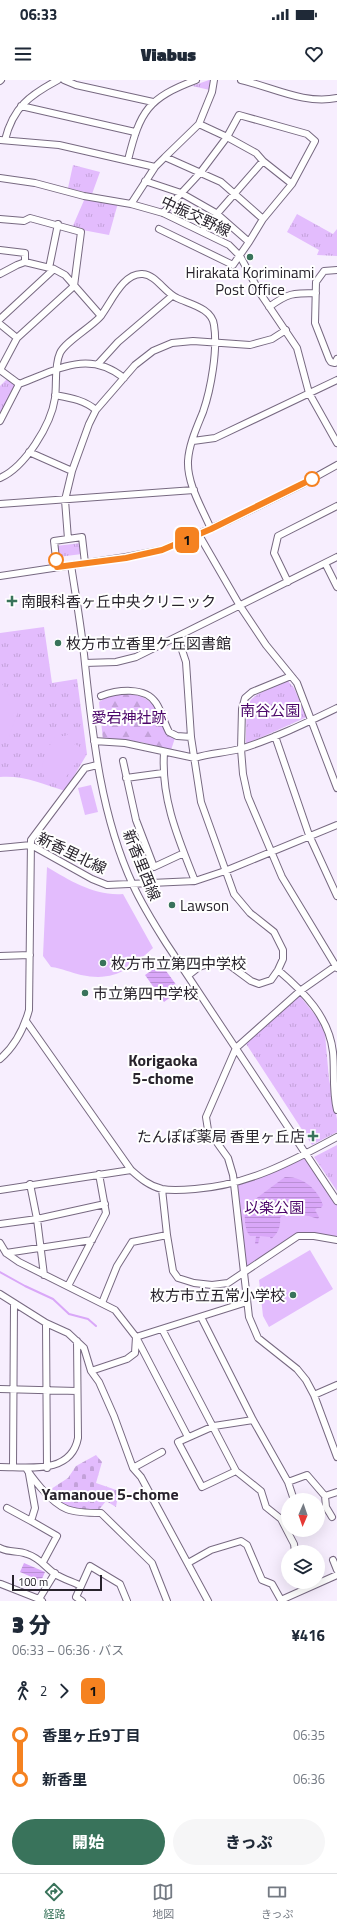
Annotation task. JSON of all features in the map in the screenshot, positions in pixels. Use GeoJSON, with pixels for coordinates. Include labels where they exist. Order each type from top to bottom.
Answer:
{"type":"FeatureCollection","features":[{"type":"Feature","properties":{"kind":"street"},"geometry":{"type":"LineString","coordinates":[[58,80],[34,93],[21,106],[8,126],[3,140],[59,146],[155,167]]}},
{"type":"Feature","properties":{"kind":"street"},"geometry":{"type":"LineString","coordinates":[[64,80],[76,85],[153,102]]}},
{"type":"Feature","properties":{"kind":"street"},"geometry":{"type":"LineString","coordinates":[[128,160],[135,132],[153,102],[173,89],[196,80]]}},
{"type":"Feature","properties":{"kind":"street"},"geometry":{"type":"LineString","coordinates":[[131,204],[155,167],[199,124],[212,92],[214,80]]}},
{"type":"Feature","properties":{"kind":"street"},"geometry":{"type":"LineString","coordinates":[[241,80],[298,96],[322,99],[337,98]]}},
{"type":"Feature","properties":{"kind":"street"},"geometry":{"type":"LineString","coordinates":[[21,106],[135,132]]}},
{"type":"Feature","properties":{"kind":"street"},"geometry":{"type":"LineString","coordinates":[[159,229],[233,265],[263,219],[292,184],[315,141],[307,134],[239,115],[227,137],[200,173],[163,213]]}},
{"type":"Feature","properties":{"kind":"street"},"geometry":{"type":"LineString","coordinates":[[199,124],[256,153],[292,184]]}},
{"type":"Feature","properties":{"kind":"street"},"geometry":{"type":"LineString","coordinates":[[166,157],[221,182],[263,219]]}},
{"type":"Feature","properties":{"kind":"street"},"geometry":{"type":"LineString","coordinates":[[202,231],[263,160]]}},
{"type":"Feature","properties":{"kind":"street","name":"中振交野線"},"geometry":{"type":"LineString","coordinates":[[0,178],[34,183],[84,196],[131,204],[163,213],[229,245],[240,256],[260,293],[297,348],[309,393],[337,443]]}},
{"type":"Feature","properties":{"kind":"street"},"geometry":{"type":"LineString","coordinates":[[145,181],[181,193],[216,213],[249,242]]}},
{"type":"Feature","properties":{"kind":"street"},"geometry":{"type":"LineString","coordinates":[[0,219],[24,221],[30,218],[58,224],[81,232],[74,286],[16,338],[0,370],[19,384]]}},
{"type":"Feature","properties":{"kind":"street"},"geometry":{"type":"LineString","coordinates":[[0,319],[51,268],[58,224]]}},
{"type":"Feature","properties":{"kind":"street"},"geometry":{"type":"LineString","coordinates":[[0,250],[25,253],[25,262]]}},
{"type":"Feature","properties":{"kind":"street"},"geometry":{"type":"LineString","coordinates":[[0,274],[25,262],[51,268],[65,275],[101,316]]}},
{"type":"Feature","properties":{"kind":"street"},"geometry":{"type":"LineString","coordinates":[[337,270],[328,270],[321,274],[316,282],[315,323],[329,359],[331,362],[335,362],[337,359]]}},
{"type":"Feature","properties":{"kind":"street"},"geometry":{"type":"LineString","coordinates":[[0,478],[16,468],[29,452],[50,416],[55,395],[60,352],[69,343],[84,333],[101,316],[123,283],[134,275],[147,275],[172,296],[200,308],[209,314],[214,326],[212,376],[207,400],[188,461],[189,475],[194,490],[211,529]]}},
{"type":"Feature","properties":{"kind":"street"},"geometry":{"type":"LineString","coordinates":[[269,307],[283,296],[290,294],[316,293]]}},
{"type":"Feature","properties":{"kind":"street"},"geometry":{"type":"LineString","coordinates":[[98,364],[118,342],[172,296]]}},
{"type":"Feature","properties":{"kind":"street"},"geometry":{"type":"LineString","coordinates":[[0,324],[16,338]]}},
{"type":"Feature","properties":{"kind":"street"},"geometry":{"type":"LineString","coordinates":[[68,539],[65,500],[72,471],[89,424],[96,410],[135,365],[153,351],[172,344],[193,341],[250,345],[272,339],[286,330]]}},
{"type":"Feature","properties":{"kind":"street"},"geometry":{"type":"LineString","coordinates":[[0,421],[19,384],[72,364],[98,364],[113,370],[124,378]]}},
{"type":"Feature","properties":{"kind":"street"},"geometry":{"type":"LineString","coordinates":[[193,441],[215,438],[337,380]]}},
{"type":"Feature","properties":{"kind":"street"},"geometry":{"type":"LineString","coordinates":[[55,395],[87,402],[96,410]]}},
{"type":"Feature","properties":{"kind":"street"},"geometry":{"type":"LineString","coordinates":[[29,452],[72,471]]}},
{"type":"Feature","properties":{"kind":"street"},"geometry":{"type":"LineString","coordinates":[[0,576],[162,550],[199,535],[337,466]]}},
{"type":"Feature","properties":{"kind":"street"},"geometry":{"type":"LineString","coordinates":[[0,504],[194,490]]}},
{"type":"Feature","properties":{"kind":"street"},"geometry":{"type":"LineString","coordinates":[[288,582],[274,553],[278,536],[337,506]]}},
{"type":"Feature","properties":{"kind":"street"},"geometry":{"type":"LineString","coordinates":[[199,535],[240,606],[266,645],[298,683],[337,788]]}},
{"type":"Feature","properties":{"kind":"street"},"geometry":{"type":"LineString","coordinates":[[57,567],[54,541],[82,537],[85,563]]}},
{"type":"Feature","properties":{"kind":"street"},"geometry":{"type":"LineString","coordinates":[[85,664],[116,662],[136,657],[178,638],[337,557]]}},
{"type":"Feature","properties":{"kind":"street"},"geometry":{"type":"LineString","coordinates":[[325,563],[337,587]]}},
{"type":"Feature","properties":{"kind":"street","name":"新香里西線"},"geometry":{"type":"LineString","coordinates":[[71,565],[97,765],[104,799],[124,864],[150,918],[337,1201]]}},
{"type":"Feature","properties":{"kind":"street"},"geometry":{"type":"LineString","coordinates":[[178,638],[186,662],[191,736],[201,802],[234,894],[250,913],[274,932],[281,943],[283,950],[283,959],[271,980],[259,984],[251,982],[228,964],[215,962],[199,967],[188,975]]}},
{"type":"Feature","properties":{"kind":"street"},"geometry":{"type":"LineString","coordinates":[[291,676],[252,692],[245,698],[242,709],[241,749],[248,797],[282,877],[337,966],[300,991],[236,1048],[206,1117],[208,1130],[228,1158],[234,1184],[249,1317],[258,1338],[297,1369],[306,1380],[314,1395],[337,1457]]}},
{"type":"Feature","properties":{"kind":"street"},"geometry":{"type":"LineString","coordinates":[[101,696],[116,691],[126,690],[136,691],[146,695],[157,703],[169,732],[177,736],[191,736]]}},
{"type":"Feature","properties":{"kind":"street"},"geometry":{"type":"LineString","coordinates":[[94,741],[125,743],[164,753],[195,758],[203,755],[218,755],[241,749],[275,736],[337,708]]}},
{"type":"Feature","properties":{"kind":"street"},"geometry":{"type":"LineString","coordinates":[[275,736],[309,835],[337,896]]}},
{"type":"Feature","properties":{"kind":"street"},"geometry":{"type":"LineString","coordinates":[[164,753],[163,773],[170,815],[194,881]]}},
{"type":"Feature","properties":{"kind":"street"},"geometry":{"type":"LineString","coordinates":[[123,761],[136,820],[154,867],[184,853]]}},
{"type":"Feature","properties":{"kind":"street"},"geometry":{"type":"LineString","coordinates":[[1,1058],[18,1038],[29,1010],[31,840],[85,768],[97,765]]}},
{"type":"Feature","properties":{"kind":"street"},"geometry":{"type":"LineString","coordinates":[[126,778],[163,773]]}},
{"type":"Feature","properties":{"kind":"street","name":"新香里北線"},"geometry":{"type":"LineString","coordinates":[[0,848],[31,845],[92,879],[107,885],[194,881],[225,871],[309,835],[337,825]]}},
{"type":"Feature","properties":{"kind":"street"},"geometry":{"type":"LineString","coordinates":[[0,956],[30,955]]}},
{"type":"Feature","properties":{"kind":"street"},"geometry":{"type":"LineString","coordinates":[[278,970],[320,1013],[330,1035],[333,1053],[333,1084],[337,1110]]}},
{"type":"Feature","properties":{"kind":"street"},"geometry":{"type":"LineString","coordinates":[[26,1020],[131,1170],[142,1180],[162,1189],[178,1190],[234,1184],[306,1154],[337,1137]]}},
{"type":"Feature","properties":{"kind":"street"},"geometry":{"type":"LineString","coordinates":[[0,1190],[30,1184],[131,1170]]}},
{"type":"Feature","properties":{"kind":"street"},"geometry":{"type":"LineString","coordinates":[[68,1286],[106,1213],[99,1174]]}},
{"type":"Feature","properties":{"kind":"street"},"geometry":{"type":"LineString","coordinates":[[30,1184],[37,1219],[44,1275]]}},
{"type":"Feature","properties":{"kind":"street"},"geometry":{"type":"LineString","coordinates":[[162,1189],[173,1271],[178,1278],[194,1283],[212,1285],[228,1283],[298,1236],[314,1236],[337,1240]]}},
{"type":"Feature","properties":{"kind":"street"},"geometry":{"type":"LineString","coordinates":[[0,1224],[37,1219],[105,1204]]}},
{"type":"Feature","properties":{"kind":"street"},"geometry":{"type":"LineString","coordinates":[[102,1303],[117,1266],[132,1242],[167,1235]]}},
{"type":"Feature","properties":{"kind":"street"},"geometry":{"type":"LineString","coordinates":[[6,1253],[92,1240]]}},
{"type":"Feature","properties":{"kind":"street"},"geometry":{"type":"LineString","coordinates":[[0,1244],[6,1253],[18,1262],[115,1310],[136,1337],[188,1437]]}},
{"type":"Feature","properties":{"kind":"street"},"geometry":{"type":"LineString","coordinates":[[0,1294],[46,1323],[68,1333],[84,1348],[91,1371],[99,1382],[114,1416],[133,1468],[141,1477],[208,1601]]}},
{"type":"Feature","properties":{"kind":"street"},"geometry":{"type":"LineString","coordinates":[[136,1337],[247,1302]]}},
{"type":"Feature","properties":{"kind":"street"},"geometry":{"type":"LineString","coordinates":[[13,1467],[14,1303]]}},
{"type":"Feature","properties":{"kind":"street"},"geometry":{"type":"LineString","coordinates":[[201,1317],[253,1420],[288,1482],[292,1493]]}},
{"type":"Feature","properties":{"kind":"street"},"geometry":{"type":"LineString","coordinates":[[46,1323],[47,1468]]}},
{"type":"Feature","properties":{"kind":"street"},"geometry":{"type":"LineString","coordinates":[[162,1329],[214,1426],[236,1471],[261,1492],[266,1507],[281,1519]]}},
{"type":"Feature","properties":{"kind":"street"},"geometry":{"type":"LineString","coordinates":[[91,1371],[128,1360],[135,1353],[136,1337]]}},
{"type":"Feature","properties":{"kind":"street"},"geometry":{"type":"LineString","coordinates":[[0,1467],[47,1468],[64,1460],[72,1453],[77,1445],[77,1341]]}},
{"type":"Feature","properties":{"kind":"street"},"geometry":{"type":"LineString","coordinates":[[314,1395],[337,1385]]}},
{"type":"Feature","properties":{"kind":"street"},"geometry":{"type":"LineString","coordinates":[[0,1389],[77,1392]]}},
{"type":"Feature","properties":{"kind":"street"},"geometry":{"type":"LineString","coordinates":[[236,1471],[202,1487],[178,1442],[214,1426],[253,1420]]}},
{"type":"Feature","properties":{"kind":"street"},"geometry":{"type":"LineString","coordinates":[[133,1468],[162,1452]]}},
{"type":"Feature","properties":{"kind":"street"},"geometry":{"type":"LineString","coordinates":[[26,1468],[29,1474],[54,1502],[66,1509],[77,1512],[101,1513],[117,1527],[152,1564],[167,1601]]}},
{"type":"Feature","properties":{"kind":"street"},"geometry":{"type":"LineString","coordinates":[[29,1474],[35,1508],[31,1521]]}},
{"type":"Feature","properties":{"kind":"street"},"geometry":{"type":"LineString","coordinates":[[288,1482],[307,1475],[322,1493]]}},
{"type":"Feature","properties":{"kind":"street"},"geometry":{"type":"LineString","coordinates":[[332,1517],[326,1507],[325,1496],[337,1492]]}},
{"type":"Feature","properties":{"kind":"street"},"geometry":{"type":"LineString","coordinates":[[7,1508],[57,1536],[43,1562]]}},
{"type":"Feature","properties":{"kind":"street"},"geometry":{"type":"LineString","coordinates":[[188,1563],[211,1550],[241,1541],[247,1545],[262,1580],[272,1584],[281,1600],[306,1589]]}},
{"type":"Feature","properties":{"kind":"street"},"geometry":{"type":"LineString","coordinates":[[0,1548],[6,1551],[20,1551],[28,1554],[43,1562],[54,1573],[81,1586]]}},
{"type":"Feature","properties":{"kind":"street"},"geometry":{"type":"LineString","coordinates":[[333,1560],[337,1570]]}},
{"type":"Feature","properties":{"kind":"street"},"geometry":{"type":"LineString","coordinates":[[82,1601],[74,1599],[90,1566],[120,1584],[127,1601]]}},
{"type":"Feature","properties":{"kind":"street"},"geometry":{"type":"LineString","coordinates":[[1,1584],[40,1600],[54,1573]]}},
{"type":"Feature","properties":{"kind":"street"},"geometry":{"type":"LineString","coordinates":[[325,1580],[337,1575]]}},
{"type":"Feature","properties":{"kind":"green space"},"geometry":{"type":"Polygon","coordinates":[[[211,80],[210,90],[192,86],[211,80]]]}},
{"type":"Feature","properties":{"kind":"green space"},"geometry":{"type":"Polygon","coordinates":[[[73,165],[100,172],[92,194],[68,188],[73,165]]]}},
{"type":"Feature","properties":{"kind":"green space"},"geometry":{"type":"Polygon","coordinates":[[[85,198],[118,203],[109,235],[72,228],[85,198]]]}},
{"type":"Feature","properties":{"kind":"green space"},"geometry":{"type":"Polygon","coordinates":[[[297,214],[333,234],[337,229],[337,256],[317,255],[319,250],[287,232],[297,214]]]}},
{"type":"Feature","properties":{"kind":"green space"},"geometry":{"type":"Polygon","coordinates":[[[7,379],[16,384],[0,416],[0,386],[7,379]]]}},
{"type":"Feature","properties":{"kind":"green space"},"geometry":{"type":"Polygon","coordinates":[[[81,543],[82,554],[58,557],[56,546],[81,543]]]}},
{"type":"Feature","properties":{"kind":"green space"},"geometry":{"type":"Polygon","coordinates":[[[44,627],[52,683],[77,679],[87,754],[65,791],[17,777],[0,777],[0,633],[44,627]]]}},
{"type":"Feature","properties":{"kind":"green space"},"geometry":{"type":"Polygon","coordinates":[[[0,681],[18,712],[8,739],[0,737],[0,681]]]}},
{"type":"Feature","properties":{"kind":"green space","name":"南谷公園"},"geometry":{"type":"Polygon","coordinates":[[[288,681],[294,688],[307,717],[246,744],[247,716],[250,701],[262,692],[288,681]]]}},
{"type":"Feature","properties":{"kind":"green space","name":"愛宕神社跡"},"geometry":{"type":"Polygon","coordinates":[[[126,693],[136,695],[151,702],[161,714],[175,738],[171,750],[141,742],[103,740],[99,702],[108,696],[126,693]]]}},
{"type":"Feature","properties":{"kind":"green space"},"geometry":{"type":"Polygon","coordinates":[[[72,732],[74,744],[79,746],[79,759],[60,785],[45,779],[42,768],[44,757],[55,736],[65,736],[72,732]]]}},
{"type":"Feature","properties":{"kind":"green space"},"geometry":{"type":"Polygon","coordinates":[[[91,785],[98,812],[85,815],[78,788],[91,785]]]}},
{"type":"Feature","properties":{"kind":"green space"},"geometry":{"type":"Polygon","coordinates":[[[47,867],[74,882],[93,890],[102,893],[123,894],[153,948],[129,968],[103,977],[81,975],[51,967],[43,956],[47,867]]]}},
{"type":"Feature","properties":{"kind":"green space"},"geometry":{"type":"Polygon","coordinates":[[[300,996],[319,1020],[325,1034],[329,1079],[337,1119],[337,1132],[312,1145],[245,1042],[300,996]]]}},
{"type":"Feature","properties":{"kind":"green space"},"geometry":{"type":"Polygon","coordinates":[[[337,1145],[337,1191],[314,1157],[337,1145]]]}},
{"type":"Feature","properties":{"kind":"green space","name":"以楽公園"},"geometry":{"type":"Polygon","coordinates":[[[306,1154],[337,1201],[337,1239],[298,1236],[244,1271],[235,1184],[306,1154]]]}},
{"type":"Feature","properties":{"kind":"green space"},"geometry":{"type":"Polygon","coordinates":[[[310,1250],[333,1289],[269,1327],[263,1316],[259,1280],[310,1250]]]}},
{"type":"Feature","properties":{"kind":"green space"},"geometry":{"type":"Polygon","coordinates":[[[96,1455],[102,1462],[96,1483],[125,1493],[122,1498],[117,1501],[116,1507],[106,1501],[98,1511],[76,1509],[58,1502],[48,1491],[68,1478],[76,1466],[96,1455]]]}},
{"type":"Feature","properties":{"kind":"shaded area"},"geometry":{"type":"Polygon","coordinates":[[[161,964],[180,990],[164,1002],[145,975],[161,964]]]}},
{"type":"Feature","properties":{"kind":"shaded area"},"geometry":{"type":"Polygon","coordinates":[[[285,1177],[291,1177],[303,1181],[313,1189],[321,1199],[323,1205],[321,1208],[317,1208],[315,1210],[319,1217],[318,1219],[309,1216],[283,1214],[280,1218],[280,1224],[276,1235],[271,1239],[270,1237],[260,1236],[258,1244],[255,1244],[256,1236],[250,1236],[246,1226],[246,1206],[285,1177]]]}},
{"type":"Feature","properties":{"kind":"shaded area"},"geometry":{"type":"Polygon","coordinates":[[[24,1563],[45,1572],[41,1581],[20,1572],[24,1563]]]}},
{"type":"Feature","properties":{"kind":"waterway"},"geometry":{"type":"LineString","coordinates":[[0,1272],[53,1299],[69,1314],[88,1319],[96,1326]]}},
{"type":"Feature","properties":{"kind":"bus line","name":"1"},"geometry":{"type":"LineString","coordinates":[[56,560],[57,567],[126,558],[162,550],[199,535],[312,479]]}},
{"type":"Feature","properties":{"kind":"place","name":"Hirakata Koriminami Post Office"},"geometry":{"type":"Point","coordinates":[250,257]}},
{"type":"Feature","properties":{"kind":"place","name":"南眼科香ヶ丘中央クリニック"},"geometry":{"type":"Point","coordinates":[12,601]}},
{"type":"Feature","properties":{"kind":"place","name":"枚方市立香里ケ丘図書館"},"geometry":{"type":"Point","coordinates":[58,643]}},
{"type":"Feature","properties":{"kind":"place","name":"Lawson"},"geometry":{"type":"Point","coordinates":[172,905]}},
{"type":"Feature","properties":{"kind":"place","name":"枚方市立第四中学校"},"geometry":{"type":"Point","coordinates":[103,963]}},
{"type":"Feature","properties":{"kind":"place","name":"市立第四中学校"},"geometry":{"type":"Point","coordinates":[85,993]}},
{"type":"Feature","properties":{"kind":"place","name":"たんぽぽ薬局 香里ヶ丘店"},"geometry":{"type":"Point","coordinates":[313,1136]}},
{"type":"Feature","properties":{"kind":"place","name":"枚方市立五常小学校"},"geometry":{"type":"Point","coordinates":[293,1295]}},
{"type":"Feature","properties":{"kind":"district","name":"Korigaoka 5-chome"},"geometry":{"type":"Point","coordinates":[163,1069]}},
{"type":"Feature","properties":{"kind":"district","name":"Yamanoue 5-chome"},"geometry":{"type":"Point","coordinates":[110,1494]}}]}
